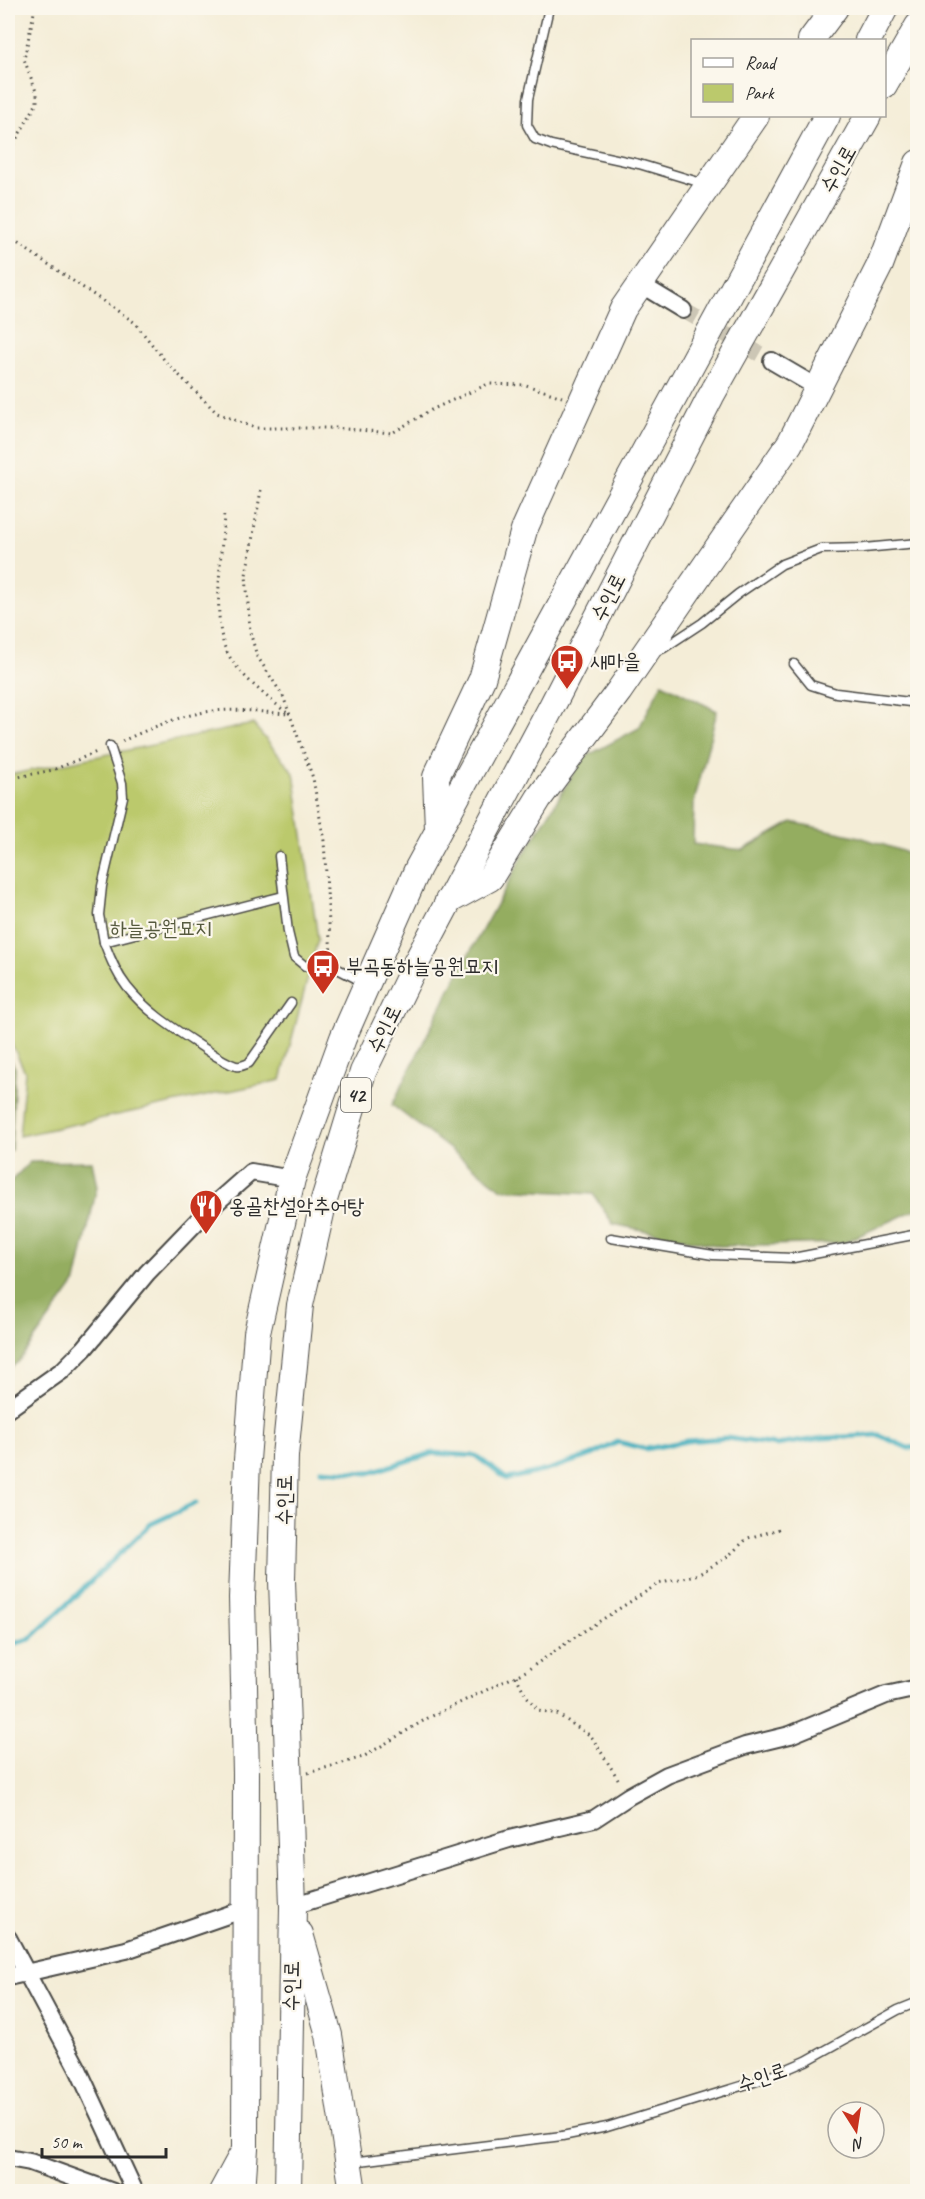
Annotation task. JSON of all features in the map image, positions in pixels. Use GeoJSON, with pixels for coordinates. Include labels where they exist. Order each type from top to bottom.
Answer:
{"type":"FeatureCollection","features":[{"type":"Feature","properties":{"kind":"main road"},"geometry":{"type":"LineString","coordinates":[[812,39],[835,8]]}},
{"type":"Feature","properties":{"kind":"main road"},"geometry":{"type":"LineString","coordinates":[[869,39],[885,8]]}},
{"type":"Feature","properties":{"kind":"main road"},"geometry":{"type":"LineString","coordinates":[[886,83],[918,26]]}},
{"type":"Feature","properties":{"kind":"main road"},"geometry":{"type":"LineString","coordinates":[[438,832],[436,777],[482,679],[524,530],[623,309],[755,117]]}},
{"type":"Feature","properties":{"kind":"main road","name":"수인로"},"geometry":{"type":"LineString","coordinates":[[242,2192],[245,2148],[246,1774],[242,1598],[248,1460],[257,1333],[292,1179],[343,1038],[417,868],[826,117]]}},
{"type":"Feature","properties":{"kind":"main road","name":"수인로"},"geometry":{"type":"LineString","coordinates":[[288,2192],[293,1906],[282,1580],[285,1456],[300,1305],[324,1200],[363,1072],[416,963],[551,708],[711,396],[866,117]]}},
{"type":"Feature","properties":{"kind":"main road"},"geometry":{"type":"LineString","coordinates":[[448,901],[490,878],[539,798],[644,656],[790,443],[880,265],[918,163]]}},
{"type":"Feature","properties":{"kind":"main road"},"geometry":{"type":"LineString","coordinates":[[293,1906],[329,2035],[353,2192]]}},
{"type":"Feature","properties":{"kind":"main road"},"geometry":{"type":"LineString","coordinates":[[222,2192],[245,2148]]}},
{"type":"Feature","properties":{"kind":"street"},"geometry":{"type":"LineString","coordinates":[[640,284],[683,310]]}},
{"type":"Feature","properties":{"kind":"street"},"geometry":{"type":"LineString","coordinates":[[772,361],[818,388]]}},
{"type":"Feature","properties":{"kind":"street"},"geometry":{"type":"LineString","coordinates":[[8,1409],[63,1370],[84,1349],[147,1273],[208,1210],[250,1172],[292,1179]]}},
{"type":"Feature","properties":{"kind":"street"},"geometry":{"type":"LineString","coordinates":[[293,1906],[509,1839],[594,1819],[628,1796],[667,1775],[745,1746],[789,1735],[886,1695],[918,1688]]}},
{"type":"Feature","properties":{"kind":"street"},"geometry":{"type":"LineString","coordinates":[[8,1977],[126,1950],[245,1909]]}},
{"type":"Feature","properties":{"kind":"street"},"geometry":{"type":"LineString","coordinates":[[8,1938],[78,2069],[135,2192]]}},
{"type":"Feature","properties":{"kind":"street"},"geometry":{"type":"LineString","coordinates":[[8,2158],[30,2162],[113,2192]]}},
{"type":"Feature","properties":{"kind":"lane"},"geometry":{"type":"LineString","coordinates":[[549,8],[528,99],[527,125],[535,139],[551,145],[639,164],[708,185]]}},
{"type":"Feature","properties":{"kind":"lane"},"geometry":{"type":"LineString","coordinates":[[644,656],[664,648],[782,564],[821,549],[918,543]]}},
{"type":"Feature","properties":{"kind":"lane"},"geometry":{"type":"LineString","coordinates":[[794,664],[811,685],[836,693],[918,703]]}},
{"type":"Feature","properties":{"kind":"lane"},"geometry":{"type":"LineString","coordinates":[[110,746],[122,783],[123,797],[102,886],[99,915],[104,942],[125,985],[141,1003],[179,1032],[214,1055],[235,1065],[243,1066],[249,1063],[291,1003]]}},
{"type":"Feature","properties":{"kind":"lane"},"geometry":{"type":"LineString","coordinates":[[279,856],[288,932],[294,957],[305,966],[332,966],[366,983]]}},
{"type":"Feature","properties":{"kind":"lane"},"geometry":{"type":"LineString","coordinates":[[104,942],[284,896]]}},
{"type":"Feature","properties":{"kind":"lane"},"geometry":{"type":"LineString","coordinates":[[611,1238],[713,1255],[793,1258],[918,1234]]}},
{"type":"Feature","properties":{"kind":"lane","name":"수인로"},"geometry":{"type":"LineString","coordinates":[[348,2163],[562,2136],[607,2127],[764,2079],[806,2061],[898,2010],[918,2002]]}},
{"type":"Feature","properties":{"kind":"path"},"geometry":{"type":"LineString","coordinates":[[8,154],[37,103],[24,59],[35,8]]}},
{"type":"Feature","properties":{"kind":"path"},"geometry":{"type":"LineString","coordinates":[[8,237],[134,322],[166,362],[217,413],[255,428],[335,428],[392,433],[431,410],[488,384],[526,385],[580,404]]}},
{"type":"Feature","properties":{"kind":"path"},"geometry":{"type":"LineString","coordinates":[[261,490],[246,575],[250,632],[256,656],[283,696],[313,778],[324,841],[328,933],[332,966]]}},
{"type":"Feature","properties":{"kind":"path"},"geometry":{"type":"LineString","coordinates":[[224,515],[219,617],[224,646],[237,667],[259,690],[288,714]]}},
{"type":"Feature","properties":{"kind":"path"},"geometry":{"type":"LineString","coordinates":[[8,779],[53,770],[153,727],[201,712],[242,710],[288,714]]}},
{"type":"Feature","properties":{"kind":"path"},"geometry":{"type":"LineString","coordinates":[[288,1778],[363,1758],[428,1718],[516,1676],[658,1584],[699,1574],[728,1557],[748,1538],[783,1528]]}},
{"type":"Feature","properties":{"kind":"path"},"geometry":{"type":"LineString","coordinates":[[516,1676],[525,1694],[538,1710],[557,1714],[591,1736],[628,1796]]}},
{"type":"Feature","properties":{"kind":"green space"},"geometry":{"type":"Polygon","coordinates":[[[662,683],[717,711],[694,802],[693,844],[743,850],[792,822],[860,837],[917,856],[917,1209],[843,1243],[720,1246],[613,1224],[593,1194],[502,1189],[392,1105],[453,983],[523,856],[583,758],[639,728],[662,683]]]}},
{"type":"Feature","properties":{"kind":"green space","name":"하늘공원묘지"},"geometry":{"type":"Polygon","coordinates":[[[253,724],[294,773],[318,939],[281,1080],[19,1136],[25,1072],[8,1036],[8,775],[253,724]]]}},
{"type":"Feature","properties":{"kind":"green space"},"geometry":{"type":"Polygon","coordinates":[[[8,1054],[15,1068],[11,1150],[8,1152],[8,1054]]]}},
{"type":"Feature","properties":{"kind":"green space"},"geometry":{"type":"Polygon","coordinates":[[[92,1161],[97,1187],[76,1282],[19,1361],[8,1370],[8,1184],[30,1162],[92,1161]]]}},
{"type":"Feature","properties":{"kind":"waterway"},"geometry":{"type":"LineString","coordinates":[[321,1470],[368,1473],[433,1453],[476,1456],[507,1479],[547,1470],[592,1455],[618,1442],[646,1449],[687,1441],[727,1438],[776,1445],[823,1438],[879,1435],[908,1448],[918,1447]]}},
{"type":"Feature","properties":{"kind":"waterway"},"geometry":{"type":"LineString","coordinates":[[8,1645],[30,1639],[151,1524],[196,1503]]}},
{"type":"Feature","properties":{"kind":"tunnel"},"geometry":{"type":"LineString","coordinates":[[683,310],[772,361]]}},
{"type":"Feature","properties":{"kind":"place","name":"새마을"},"geometry":{"type":"Point","coordinates":[567,690]}},
{"type":"Feature","properties":{"kind":"place","name":"부곡동하늘공원묘지"},"geometry":{"type":"Point","coordinates":[323,995]}},
{"type":"Feature","properties":{"kind":"place","name":"옹골찬설악추어탕"},"geometry":{"type":"Point","coordinates":[206,1235]}}]}
